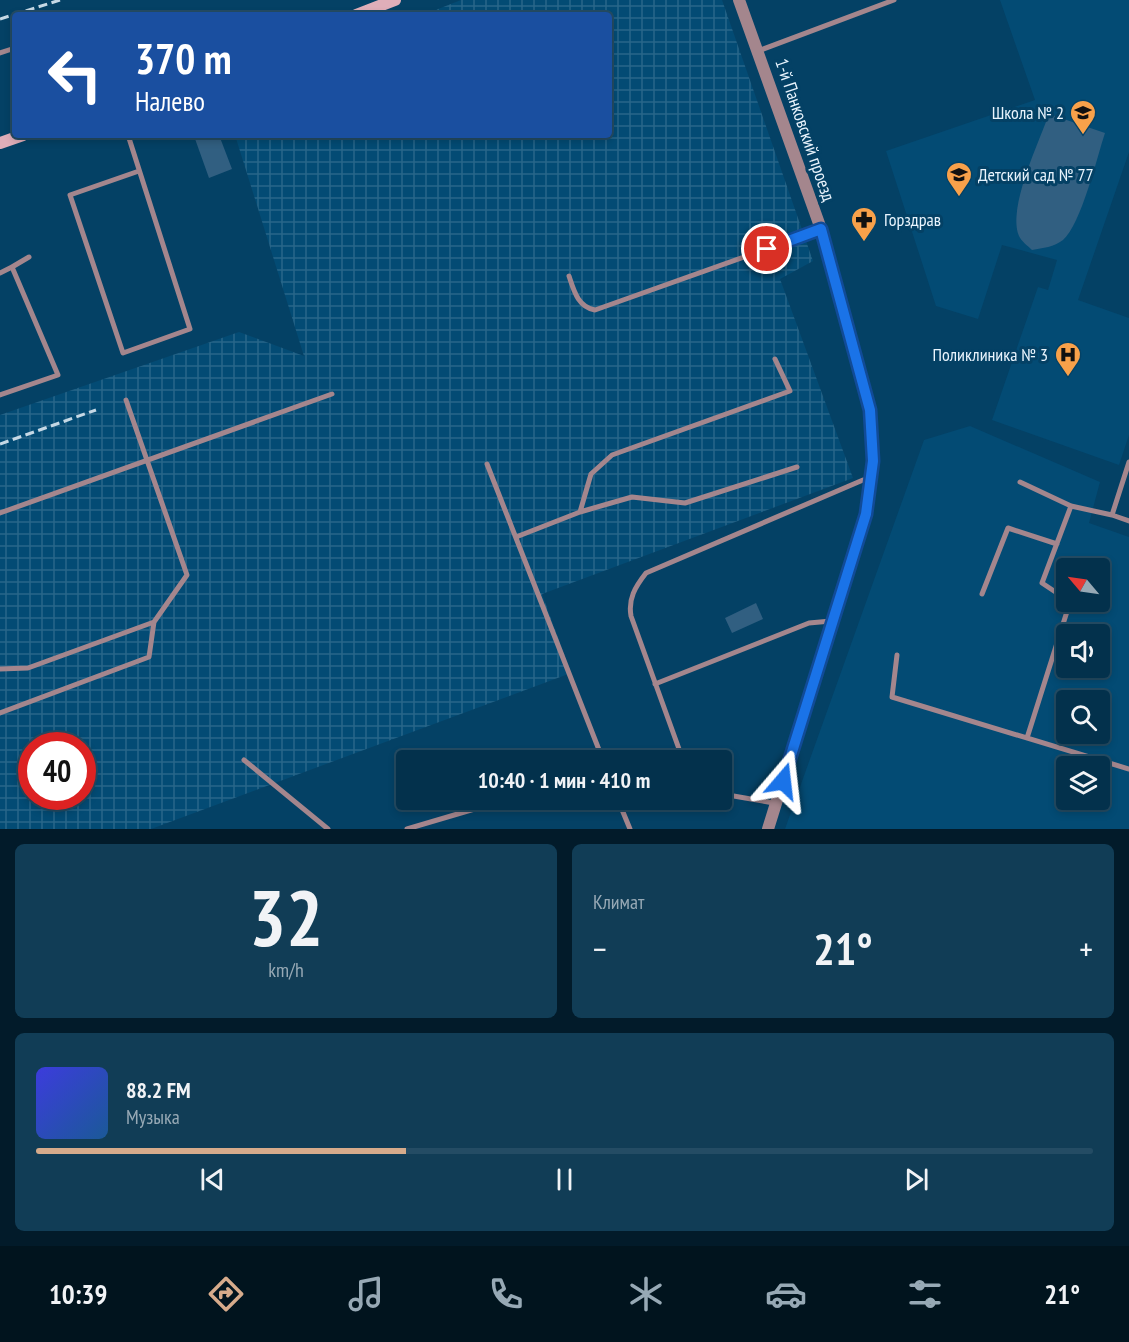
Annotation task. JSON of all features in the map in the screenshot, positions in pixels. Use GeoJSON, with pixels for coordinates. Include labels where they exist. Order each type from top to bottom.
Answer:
{"type":"FeatureCollection","features":[{"type":"Feature","properties":{"kind":"main road"},"geometry":{"type":"LineString","coordinates":[[364,12],[395,0]]}},
{"type":"Feature","properties":{"kind":"main road"},"geometry":{"type":"LineString","coordinates":[[0,143],[14,138]]}},
{"type":"Feature","properties":{"kind":"street","name":"1-й Панковский проезд"},"geometry":{"type":"LineString","coordinates":[[739,0],[821,229],[870,410],[873,438],[871,482],[866,514],[768,829]]}},
{"type":"Feature","properties":{"kind":"lane"},"geometry":{"type":"LineString","coordinates":[[758,51],[894,0]]}},
{"type":"Feature","properties":{"kind":"lane"},"geometry":{"type":"LineString","coordinates":[[129,138],[190,329],[123,352],[70,195],[139,171]]}},
{"type":"Feature","properties":{"kind":"lane"},"geometry":{"type":"LineString","coordinates":[[569,276],[578,300],[589,309],[595,310],[821,229]]}},
{"type":"Feature","properties":{"kind":"lane"},"geometry":{"type":"LineString","coordinates":[[0,273],[28,257]]}},
{"type":"Feature","properties":{"kind":"lane"},"geometry":{"type":"LineString","coordinates":[[0,395],[58,375],[12,267]]}},
{"type":"Feature","properties":{"kind":"lane"},"geometry":{"type":"LineString","coordinates":[[580,512],[591,474],[612,455],[790,391],[775,359]]}},
{"type":"Feature","properties":{"kind":"lane"},"geometry":{"type":"LineString","coordinates":[[0,513],[332,394]]}},
{"type":"Feature","properties":{"kind":"lane"},"geometry":{"type":"LineString","coordinates":[[0,713],[149,657],[154,622],[188,575],[145,461],[126,400]]}},
{"type":"Feature","properties":{"kind":"lane"},"geometry":{"type":"LineString","coordinates":[[1112,515],[1129,462]]}},
{"type":"Feature","properties":{"kind":"lane"},"geometry":{"type":"LineString","coordinates":[[488,464],[599,750]]}},
{"type":"Feature","properties":{"kind":"lane"},"geometry":{"type":"LineString","coordinates":[[516,537],[580,512],[632,497],[685,503],[797,467]]}},
{"type":"Feature","properties":{"kind":"lane"},"geometry":{"type":"LineString","coordinates":[[679,750],[629,607],[630,597],[646,573],[863,480],[871,482]]}},
{"type":"Feature","properties":{"kind":"lane"},"geometry":{"type":"LineString","coordinates":[[1020,482],[1071,506],[1129,521]]}},
{"type":"Feature","properties":{"kind":"lane"},"geometry":{"type":"LineString","coordinates":[[1056,593],[1042,584],[1071,506]]}},
{"type":"Feature","properties":{"kind":"lane"},"geometry":{"type":"LineString","coordinates":[[982,594],[1008,528],[1057,543]]}},
{"type":"Feature","properties":{"kind":"lane"},"geometry":{"type":"LineString","coordinates":[[1027,738],[1068,612]]}},
{"type":"Feature","properties":{"kind":"lane"},"geometry":{"type":"LineString","coordinates":[[0,669],[28,668],[154,622]]}},
{"type":"Feature","properties":{"kind":"lane"},"geometry":{"type":"LineString","coordinates":[[655,684],[809,623],[833,622]]}},
{"type":"Feature","properties":{"kind":"lane"},"geometry":{"type":"LineString","coordinates":[[897,655],[892,697],[1129,769]]}},
{"type":"Feature","properties":{"kind":"lane"},"geometry":{"type":"LineString","coordinates":[[244,760],[328,829]]}},
{"type":"Feature","properties":{"kind":"lane"},"geometry":{"type":"LineString","coordinates":[[732,796],[776,803]]}},
{"type":"Feature","properties":{"kind":"lane"},"geometry":{"type":"LineString","coordinates":[[407,829],[471,810]]}},
{"type":"Feature","properties":{"kind":"lane"},"geometry":{"type":"LineString","coordinates":[[622,810],[630,829]]}},
{"type":"Feature","properties":{"kind":"shaded area"},"geometry":{"type":"Polygon","coordinates":[[[461,0],[722,0],[813,261],[780,279],[853,478],[542,594],[571,673],[151,829],[0,829],[0,415],[239,332],[304,356],[236,138],[612,138],[612,12],[431,12],[461,0]]]}},
{"type":"Feature","properties":{"kind":"shaded area"},"geometry":{"type":"Polygon","coordinates":[[[1000,0],[1129,0],[1129,152],[1078,300],[1129,318],[1129,435],[1119,465],[992,420],[1038,287],[1048,290],[1057,260],[1002,245],[978,319],[936,306],[886,151],[1035,100],[1000,0]]]}},
{"type":"Feature","properties":{"kind":"shaded area"},"geometry":{"type":"Polygon","coordinates":[[[1049,114],[1105,133],[1082,206],[1070,232],[1056,244],[1032,250],[1019,236],[1016,224],[1017,209],[1026,175],[1049,114]]]}},
{"type":"Feature","properties":{"kind":"shaded area"},"geometry":{"type":"Polygon","coordinates":[[[195,138],[220,138],[232,169],[209,178],[195,138]]]}},
{"type":"Feature","properties":{"kind":"shaded area"},"geometry":{"type":"Polygon","coordinates":[[[970,426],[1100,482],[1089,523],[1129,537],[1129,829],[785,829],[924,440],[970,426]]]}},
{"type":"Feature","properties":{"kind":"shaded area"},"geometry":{"type":"Polygon","coordinates":[[[756,603],[763,619],[732,633],[725,618],[756,603]]]}},
{"type":"Feature","properties":{"kind":"railway"},"geometry":{"type":"LineString","coordinates":[[22,12],[60,0]]}},
{"type":"Feature","properties":{"kind":"railway"},"geometry":{"type":"LineString","coordinates":[[0,19],[12,15]]}},
{"type":"Feature","properties":{"kind":"railway"},"geometry":{"type":"LineString","coordinates":[[0,444],[96,410]]}},
{"type":"Feature","properties":{"kind":"place","name":"Школа № 2"},"geometry":{"type":"Point","coordinates":[1083,136]}},
{"type":"Feature","properties":{"kind":"place","name":"Детский сад № 77"},"geometry":{"type":"Point","coordinates":[959,198]}},
{"type":"Feature","properties":{"kind":"place","name":"Горздрав"},"geometry":{"type":"Point","coordinates":[864,243]}},
{"type":"Feature","properties":{"kind":"place","name":"Поликлиника № 3"},"geometry":{"type":"Point","coordinates":[1068,378]}},
{"type":"Feature","properties":{"kind":"route"},"geometry":{"type":"LineString","coordinates":[[767,249],[821,229],[870,410],[873,438],[873,461],[866,514],[783,781]]}}]}
